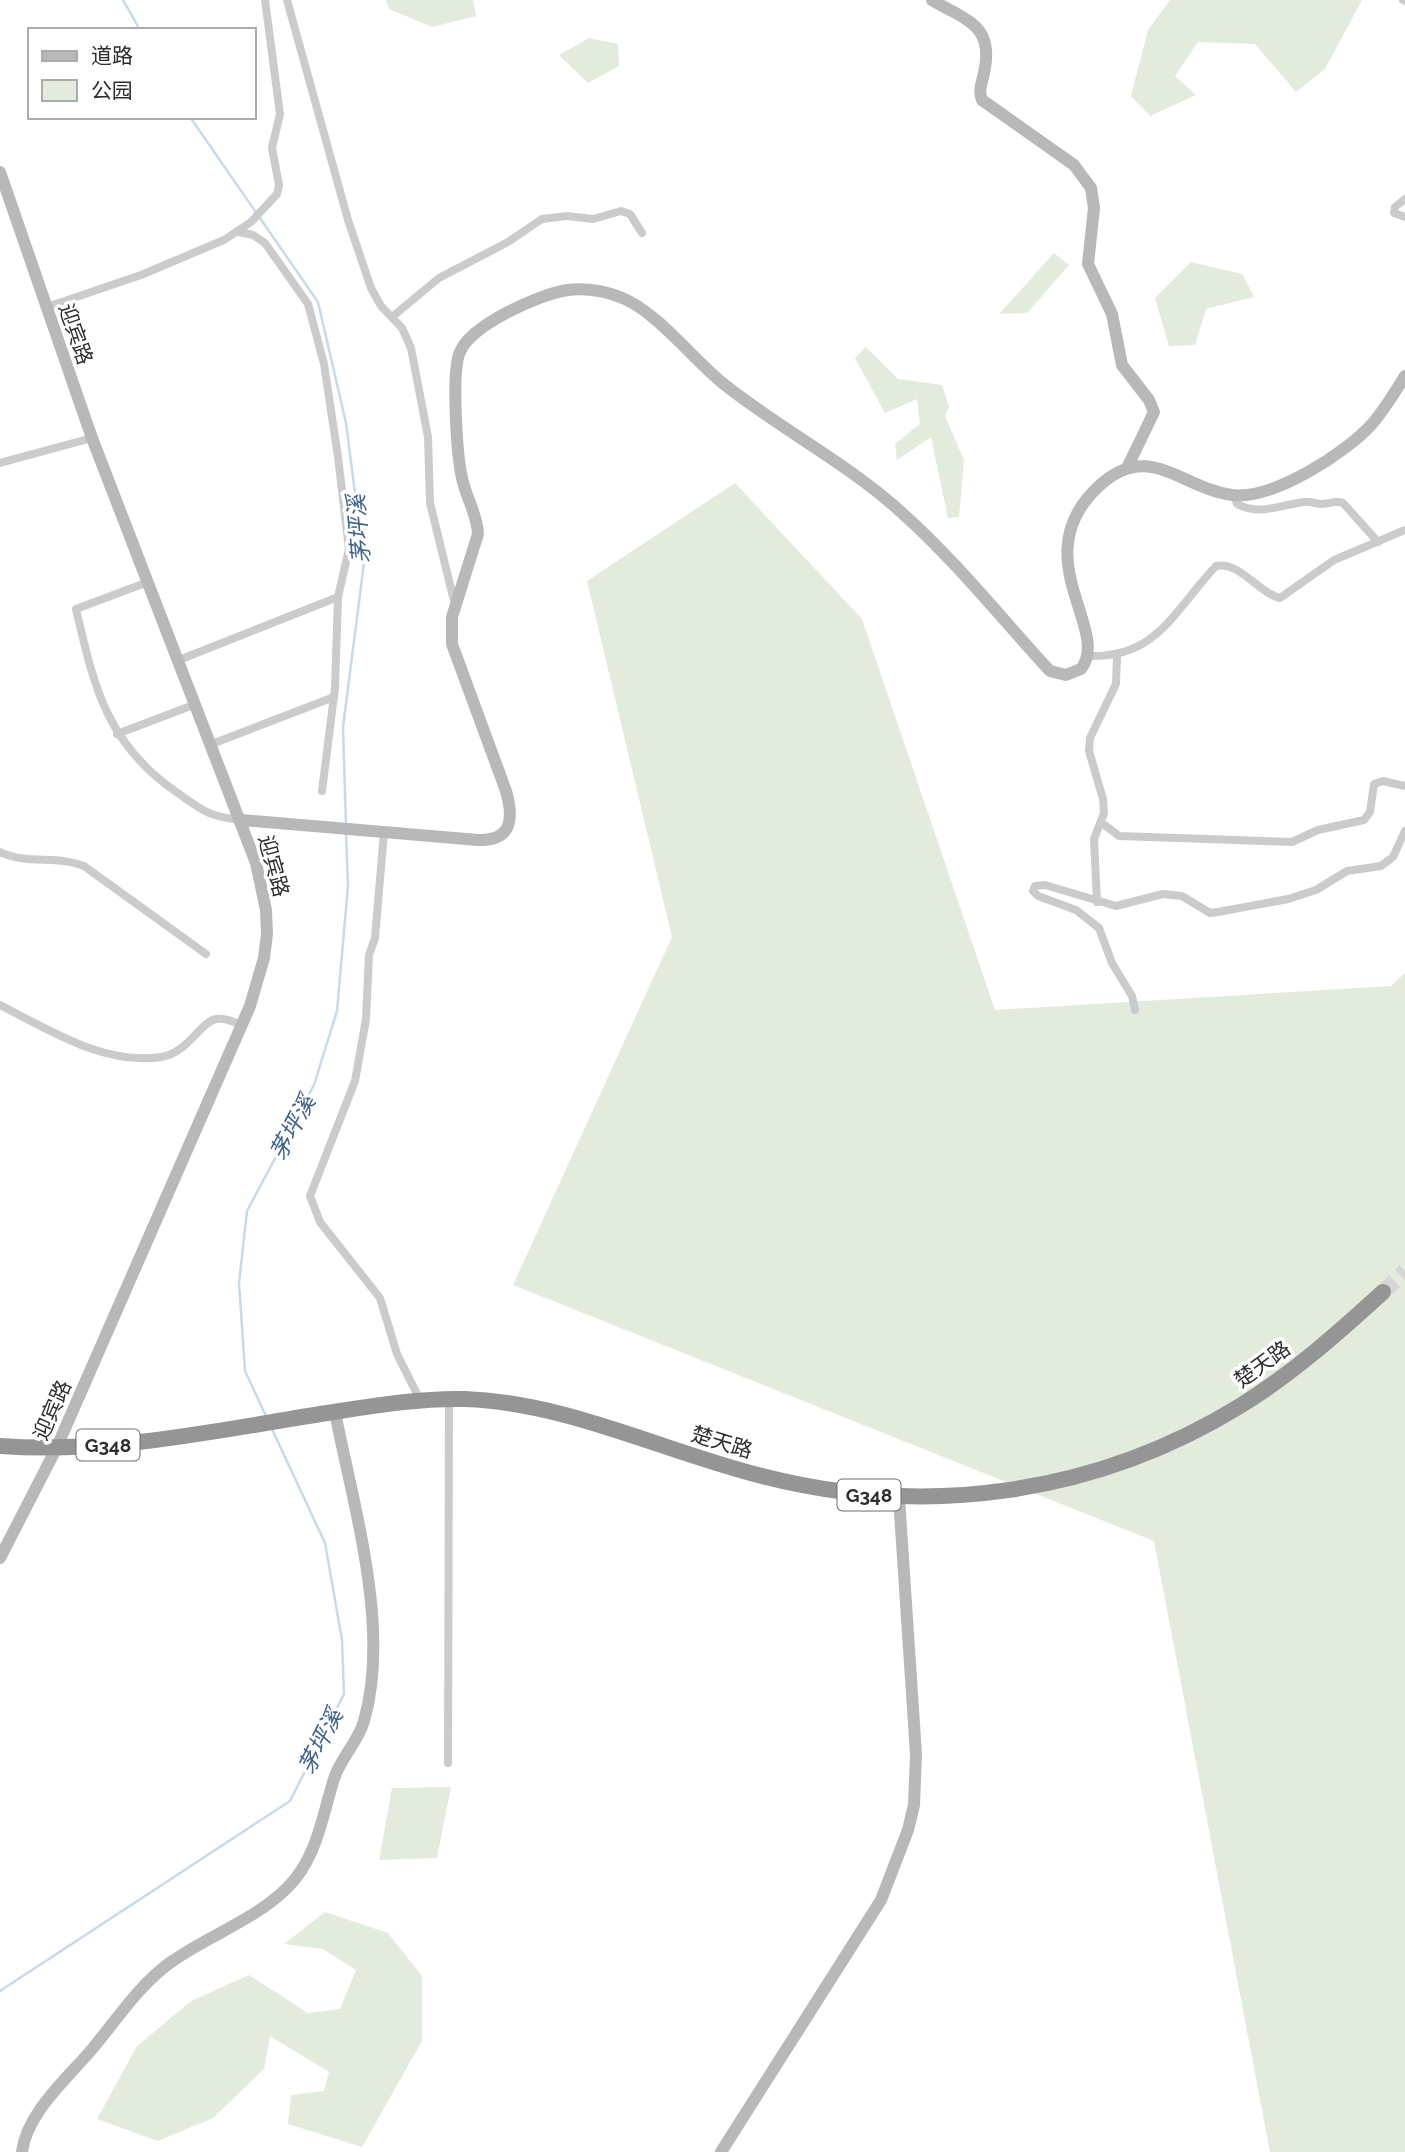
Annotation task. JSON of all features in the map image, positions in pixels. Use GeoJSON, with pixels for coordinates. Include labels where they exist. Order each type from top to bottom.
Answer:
{"type":"FeatureCollection","features":[{"type":"Feature","properties":{"kind":"highway","name":"楚天路"},"geometry":{"type":"LineString","coordinates":[[0,1446],[56,1449],[126,1443],[420,1400],[508,1403],[552,1411],[761,1476],[806,1487],[899,1498],[945,1497],[1032,1487],[1119,1465],[1162,1448],[1241,1405],[1280,1379],[1383,1292]]}},
{"type":"Feature","properties":{"kind":"street"},"geometry":{"type":"LineString","coordinates":[[47,307],[141,275],[239,232],[274,197],[279,185],[272,138],[280,114],[265,0]]}},
{"type":"Feature","properties":{"kind":"street"},"geometry":{"type":"LineString","coordinates":[[287,0],[351,231],[375,297],[402,328],[413,358],[428,437],[430,503],[455,605]]}},
{"type":"Feature","properties":{"kind":"street"},"geometry":{"type":"LineString","coordinates":[[932,0],[965,16],[981,31],[986,51],[980,88],[982,100],[1074,165],[1091,188],[1094,217],[1088,264],[1112,314],[1122,365],[1149,400],[1154,412],[1128,468]]}},
{"type":"Feature","properties":{"kind":"street","name":"迎宾路"},"geometry":{"type":"LineString","coordinates":[[0,172],[92,438],[242,820],[262,886],[267,934],[258,982],[242,1024],[56,1449],[0,1558]]}},
{"type":"Feature","properties":{"kind":"street"},"geometry":{"type":"LineString","coordinates":[[1405,199],[1395,207],[1394,213],[1405,218]]}},
{"type":"Feature","properties":{"kind":"street"},"geometry":{"type":"LineString","coordinates":[[393,317],[439,278],[508,242],[542,219],[567,216],[593,219],[621,211],[630,214],[642,233]]}},
{"type":"Feature","properties":{"kind":"street"},"geometry":{"type":"LineString","coordinates":[[239,232],[253,235],[265,243],[304,296],[324,364],[349,550],[338,597],[334,697],[322,791]]}},
{"type":"Feature","properties":{"kind":"street"},"geometry":{"type":"LineString","coordinates":[[148,582],[76,609],[101,704],[117,734],[160,781],[212,817],[487,840],[501,837],[506,830],[509,807],[506,792],[452,644],[455,605],[478,534],[477,522],[460,467],[456,372],[458,355],[471,336],[491,321],[546,296],[582,289],[631,302],[726,386],[874,489],[928,538],[1050,671],[1066,675],[1081,669],[1089,656],[1089,641],[1070,581],[1069,536],[1077,514],[1090,495],[1107,480],[1128,468],[1141,466],[1168,471],[1234,495],[1250,494],[1281,484],[1336,455],[1374,422],[1405,376]]}},
{"type":"Feature","properties":{"kind":"street"},"geometry":{"type":"LineString","coordinates":[[0,463],[92,438]]}},
{"type":"Feature","properties":{"kind":"street"},"geometry":{"type":"LineString","coordinates":[[1234,495],[1237,504],[1245,509],[1264,510],[1336,500],[1343,503],[1378,542]]}},
{"type":"Feature","properties":{"kind":"street"},"geometry":{"type":"LineString","coordinates":[[1089,656],[1117,656],[1153,636],[1187,605],[1216,566],[1232,567],[1270,596],[1280,598],[1290,594],[1317,569],[1405,530]]}},
{"type":"Feature","properties":{"kind":"street"},"geometry":{"type":"LineString","coordinates":[[179,660],[338,597]]}},
{"type":"Feature","properties":{"kind":"street"},"geometry":{"type":"LineString","coordinates":[[1097,902],[1094,839],[1102,823],[1103,799],[1089,751],[1090,738],[1116,684],[1117,656]]}},
{"type":"Feature","properties":{"kind":"street"},"geometry":{"type":"LineString","coordinates":[[212,744],[334,697]]}},
{"type":"Feature","properties":{"kind":"street"},"geometry":{"type":"LineString","coordinates":[[117,734],[196,704]]}},
{"type":"Feature","properties":{"kind":"street"},"geometry":{"type":"LineString","coordinates":[[1102,823],[1119,836],[1292,842],[1318,830],[1364,820],[1370,812],[1374,784],[1383,781],[1405,786]]}},
{"type":"Feature","properties":{"kind":"street"},"geometry":{"type":"LineString","coordinates":[[1135,1010],[1132,996],[1112,963],[1099,928],[1085,914],[1038,896],[1034,888],[1045,885],[1116,906],[1172,894],[1191,899],[1210,912],[1288,899],[1316,890],[1348,871],[1388,863],[1405,831]]}},
{"type":"Feature","properties":{"kind":"street"},"geometry":{"type":"LineString","coordinates":[[378,832],[375,938],[369,955],[366,1019],[355,1081],[310,1196],[320,1223],[380,1298],[397,1354],[420,1400]]}},
{"type":"Feature","properties":{"kind":"street"},"geometry":{"type":"LineString","coordinates":[[0,852],[21,859],[71,862],[84,866],[206,954]]}},
{"type":"Feature","properties":{"kind":"street"},"geometry":{"type":"LineString","coordinates":[[0,1005],[84,1047],[140,1058],[162,1057],[178,1051],[210,1021],[219,1018],[242,1024]]}},
{"type":"Feature","properties":{"kind":"street"},"geometry":{"type":"LineString","coordinates":[[447,1763],[449,1400]]}},
{"type":"Feature","properties":{"kind":"street"},"geometry":{"type":"LineString","coordinates":[[22,2152],[36,2117],[153,1976],[185,1953],[275,1898],[295,1880],[309,1856],[324,1818],[339,1766],[364,1722],[375,1628],[335,1412]]}},
{"type":"Feature","properties":{"kind":"street"},"geometry":{"type":"LineString","coordinates":[[721,2152],[881,1900],[908,1830],[914,1805],[916,1754],[899,1498]]}},
{"type":"Feature","properties":{"kind":"green space"},"geometry":{"type":"Polygon","coordinates":[[[386,0],[473,0],[476,16],[432,27],[389,9],[386,0]]]}},
{"type":"Feature","properties":{"kind":"green space"},"geometry":{"type":"Polygon","coordinates":[[[1170,0],[1362,0],[1325,69],[1296,92],[1255,44],[1198,42],[1175,76],[1196,95],[1150,116],[1131,96],[1148,30],[1170,0]]]}},
{"type":"Feature","properties":{"kind":"green space"},"geometry":{"type":"Polygon","coordinates":[[[589,38],[618,44],[619,66],[588,83],[559,55],[589,38]]]}},
{"type":"Feature","properties":{"kind":"green space"},"geometry":{"type":"Polygon","coordinates":[[[1054,253],[1069,265],[1027,313],[999,314],[1054,253]]]}},
{"type":"Feature","properties":{"kind":"green space"},"geometry":{"type":"Polygon","coordinates":[[[1191,262],[1242,274],[1254,297],[1206,309],[1195,345],[1169,346],[1155,298],[1191,262]]]}},
{"type":"Feature","properties":{"kind":"green space"},"geometry":{"type":"Polygon","coordinates":[[[866,347],[898,379],[942,385],[949,407],[945,416],[964,460],[959,517],[948,518],[931,437],[897,460],[895,444],[920,424],[917,399],[885,413],[855,358],[866,347]]]}},
{"type":"Feature","properties":{"kind":"green space"},"geometry":{"type":"Polygon","coordinates":[[[735,483],[862,619],[995,1010],[1391,986],[1405,973],[1405,2152],[1270,2152],[1154,1541],[513,1285],[672,937],[587,581],[735,483]]]}},
{"type":"Feature","properties":{"kind":"green space"},"geometry":{"type":"Polygon","coordinates":[[[451,1787],[437,1858],[379,1860],[392,1788],[451,1787]]]}},
{"type":"Feature","properties":{"kind":"green space"},"geometry":{"type":"Polygon","coordinates":[[[325,1912],[388,1933],[422,1976],[422,2041],[362,2147],[288,2124],[291,2095],[324,2091],[329,2072],[270,2036],[264,2069],[213,2118],[158,2141],[97,2119],[137,2046],[191,2001],[249,1975],[308,2013],[340,2009],[356,1970],[323,1949],[284,1944],[325,1912]]]}},
{"type":"Feature","properties":{"kind":"waterway","name":"茅坪溪"},"geometry":{"type":"LineString","coordinates":[[123,0],[139,28]]}},
{"type":"Feature","properties":{"kind":"waterway","name":"茅坪溪"},"geometry":{"type":"LineString","coordinates":[[191,119],[318,302],[346,423],[364,563],[343,727],[346,826]]}},
{"type":"Feature","properties":{"kind":"waterway","name":"茅坪溪"},"geometry":{"type":"LineString","coordinates":[[266,1416],[245,1371],[239,1283],[247,1211],[314,1085],[337,1011],[348,886],[346,833]]}},
{"type":"Feature","properties":{"kind":"waterway","name":"茅坪溪"},"geometry":{"type":"LineString","coordinates":[[0,1991],[290,1801],[344,1694],[342,1640],[325,1543],[272,1429]]}},
{"type":"Feature","properties":{"kind":"tunnel"},"geometry":{"type":"LineString","coordinates":[[1383,1292],[1405,1271]]}}]}
